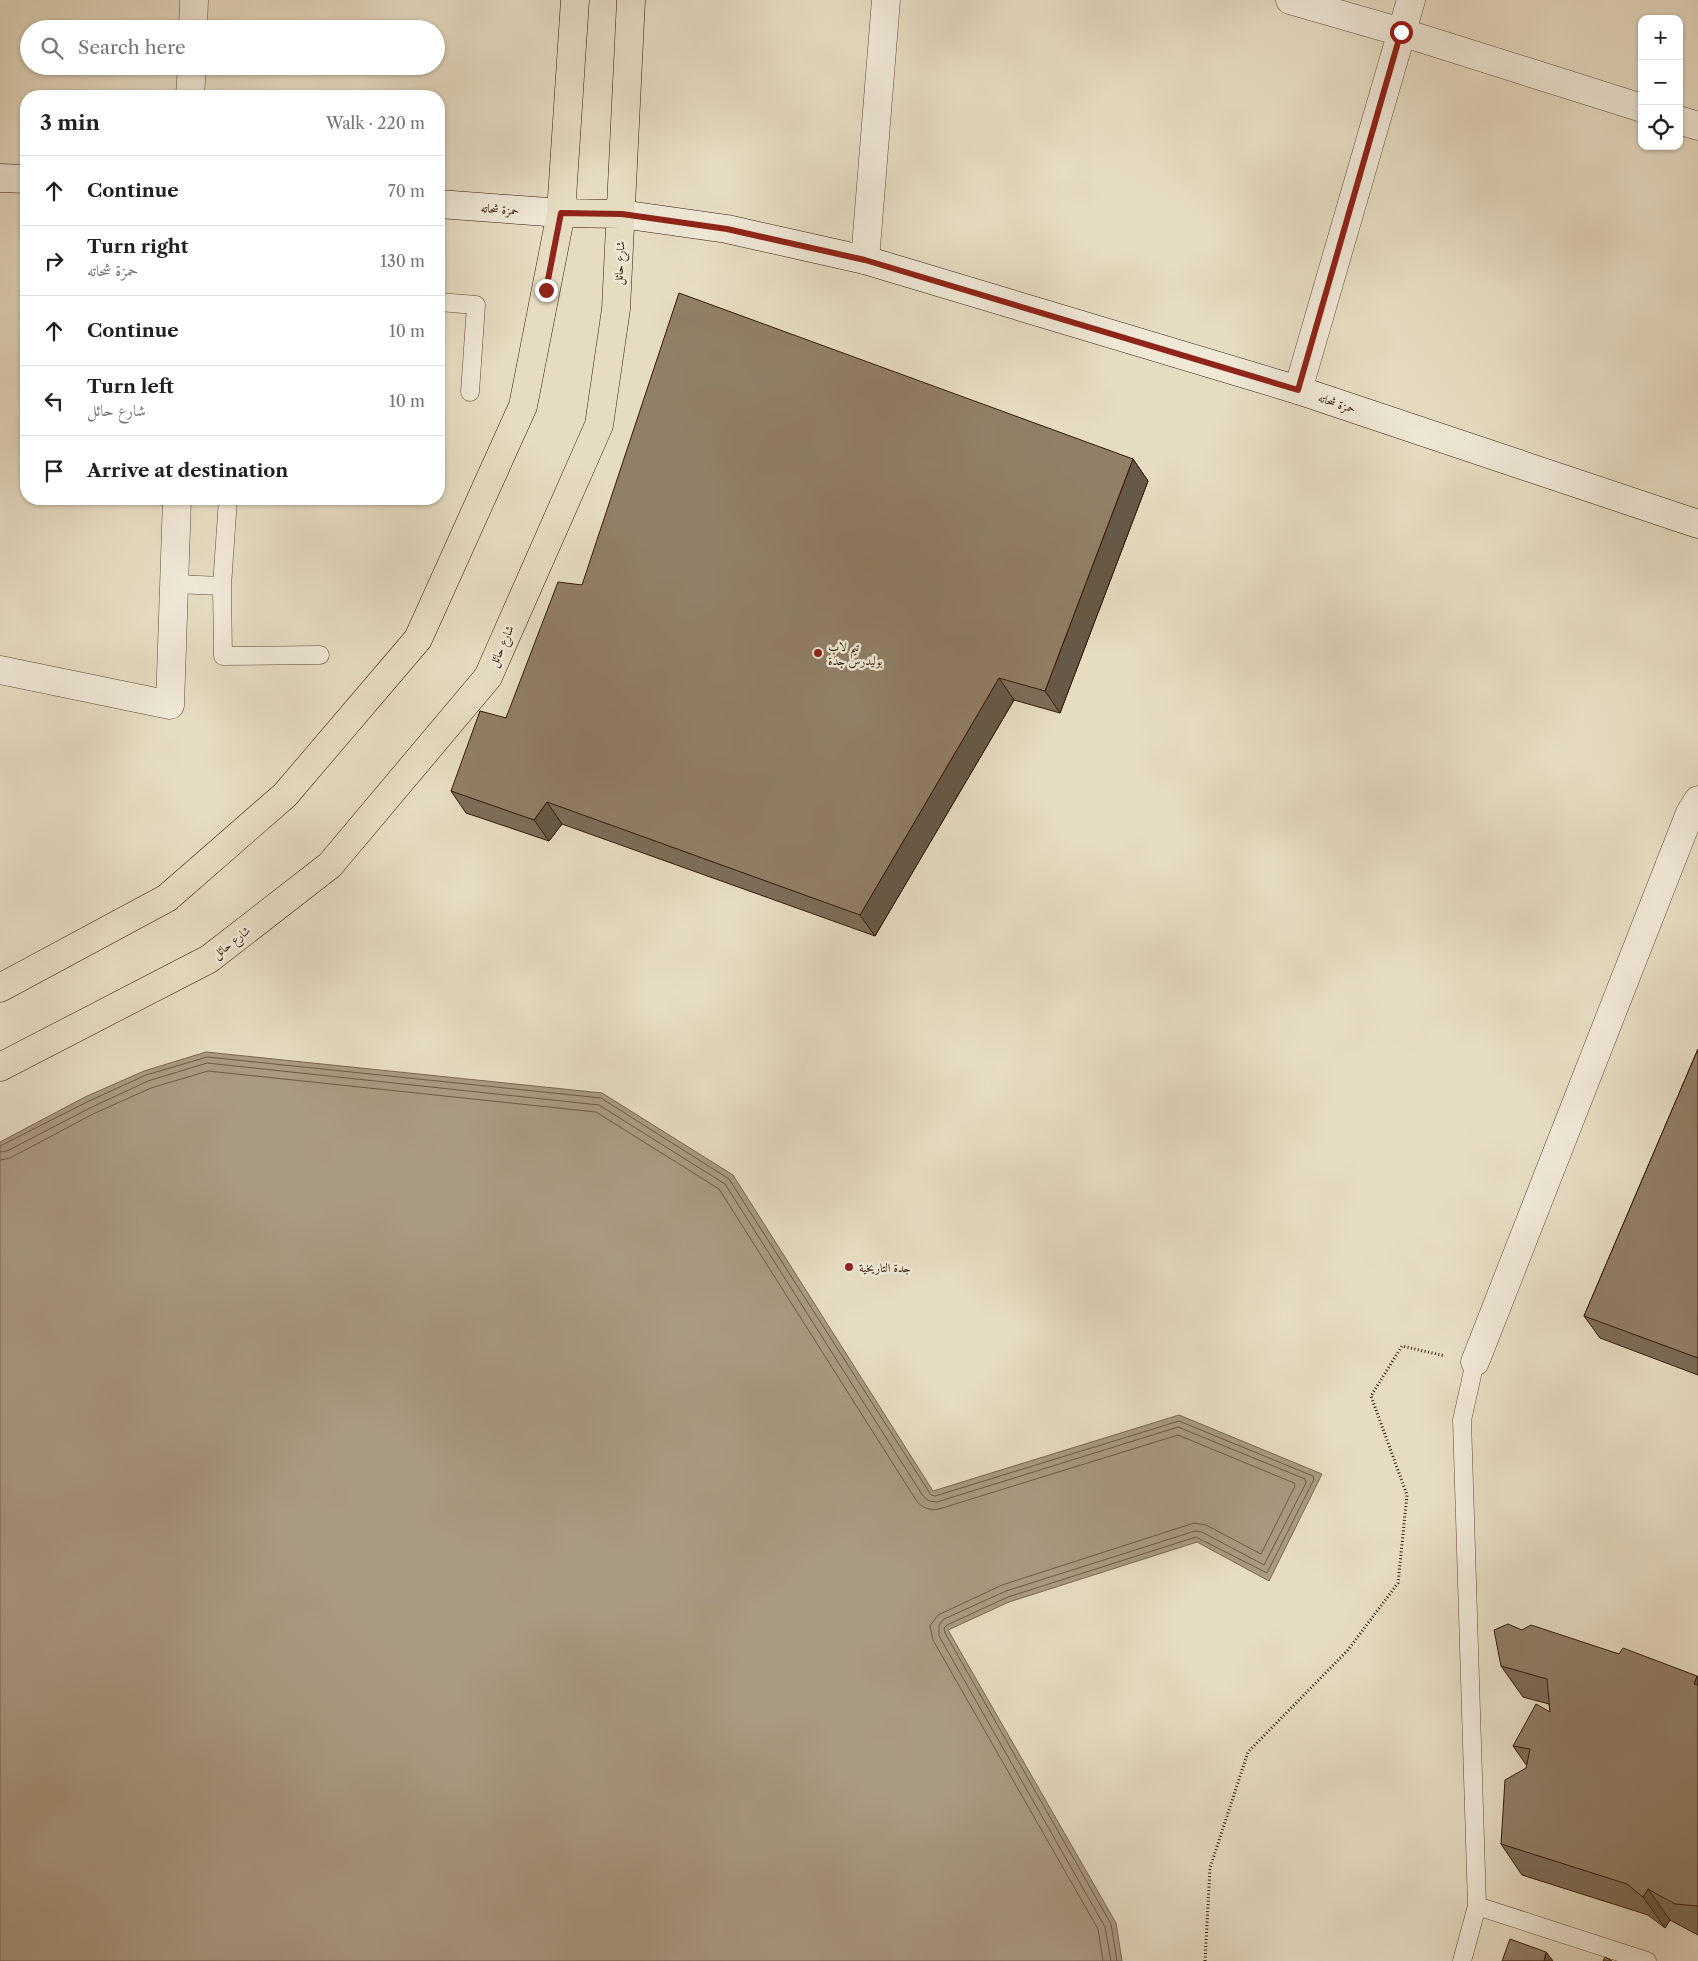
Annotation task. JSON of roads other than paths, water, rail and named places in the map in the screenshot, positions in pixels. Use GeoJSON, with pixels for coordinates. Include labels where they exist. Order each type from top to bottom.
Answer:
{"type":"FeatureCollection","features":[{"type":"Feature","properties":{"kind":"main road"},"geometry":{"type":"LineString","coordinates":[[0,988],[167,898],[285,795],[418,638],[523,406],[561,213],[575,0]]}},
{"type":"Feature","properties":{"kind":"main road","name":"شارع حائل"},"geometry":{"type":"LineString","coordinates":[[0,1067],[209,959],[330,866],[488,677],[598,425],[616,309],[631,0]]}},
{"type":"Feature","properties":{"kind":"main road"},"geometry":{"type":"LineString","coordinates":[[561,213],[622,214]]}},
{"type":"Feature","properties":{"kind":"street"},"geometry":{"type":"LineString","coordinates":[[193,20],[194,0]]}},
{"type":"Feature","properties":{"kind":"street"},"geometry":{"type":"LineString","coordinates":[[865,260],[886,0]]}},
{"type":"Feature","properties":{"kind":"street"},"geometry":{"type":"LineString","coordinates":[[1290,0],[1401,32],[1638,107]]}},
{"type":"Feature","properties":{"kind":"street"},"geometry":{"type":"LineString","coordinates":[[1298,390],[1410,0]]}},
{"type":"Feature","properties":{"kind":"street"},"geometry":{"type":"LineString","coordinates":[[190,90],[191,75]]}},
{"type":"Feature","properties":{"kind":"street"},"geometry":{"type":"LineString","coordinates":[[1683,121],[1698,126]]}},
{"type":"Feature","properties":{"kind":"street"},"geometry":{"type":"LineString","coordinates":[[0,178],[20,179]]}},
{"type":"Feature","properties":{"kind":"street","name":"حمزة شحاته"},"geometry":{"type":"LineString","coordinates":[[445,204],[561,213]]}},
{"type":"Feature","properties":{"kind":"street","name":"حمزة شحاته"},"geometry":{"type":"LineString","coordinates":[[622,214],[727,229],[865,260],[1298,390],[1698,524]]}},
{"type":"Feature","properties":{"kind":"street"},"geometry":{"type":"LineString","coordinates":[[0,670],[170,704],[176,505]]}},
{"type":"Feature","properties":{"kind":"street"},"geometry":{"type":"LineString","coordinates":[[1475,1362],[1690,813],[1698,800]]}},
{"type":"Feature","properties":{"kind":"lane"},"geometry":{"type":"LineString","coordinates":[[445,302],[476,305],[470,392]]}},
{"type":"Feature","properties":{"kind":"lane"},"geometry":{"type":"LineString","coordinates":[[228,505],[222,586],[223,656],[320,655]]}},
{"type":"Feature","properties":{"kind":"lane"},"geometry":{"type":"LineString","coordinates":[[174,584],[222,586]]}},
{"type":"Feature","properties":{"kind":"lane"},"geometry":{"type":"LineString","coordinates":[[1462,1961],[1476,1906],[1462,1420],[1475,1362]]}},
{"type":"Feature","properties":{"kind":"lane"},"geometry":{"type":"LineString","coordinates":[[1476,1906],[1647,1961]]}},
{"type":"Feature","properties":{"kind":"water"},"geometry":{"type":"Polygon","coordinates":[[[206,1052],[602,1093],[733,1175],[933,1491],[1179,1415],[1322,1474],[1269,1581],[1197,1542],[1009,1602],[948,1630],[1116,1923],[1122,1961],[0,1961],[0,1142],[85,1097],[144,1071],[206,1052]]]}},
{"type":"Feature","properties":{"kind":"place","name":"تيم لاب بوليدرس جدة"},"geometry":{"type":"Point","coordinates":[818,653]}},
{"type":"Feature","properties":{"kind":"place","name":"جدة التاريخية"},"geometry":{"type":"Point","coordinates":[849,1267]}}]}
